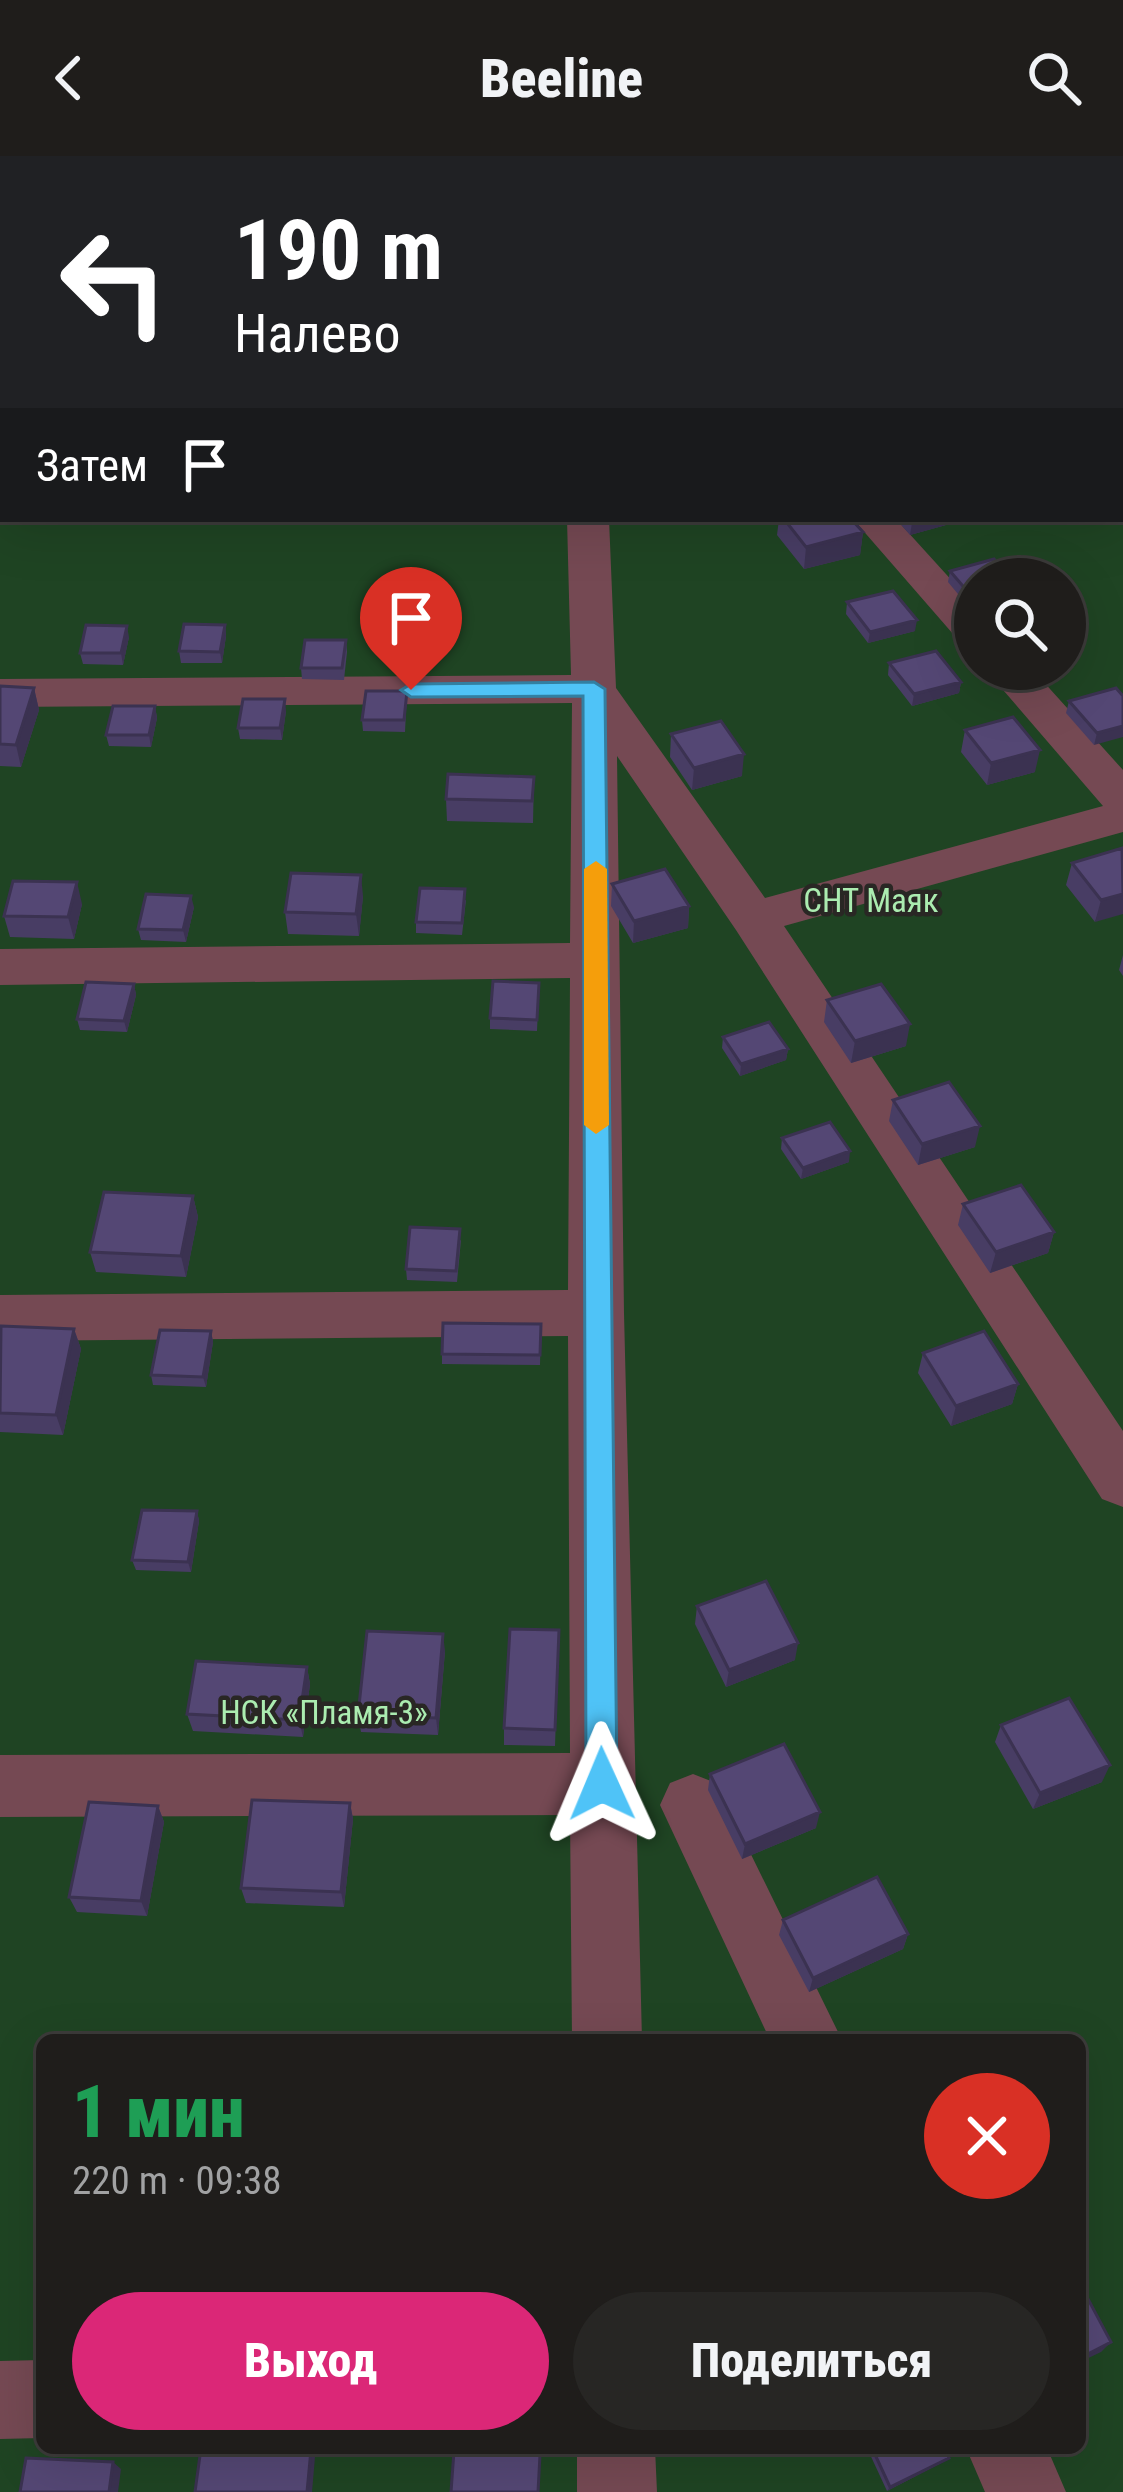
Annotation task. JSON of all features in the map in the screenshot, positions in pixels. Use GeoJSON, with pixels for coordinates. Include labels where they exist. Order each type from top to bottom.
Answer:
{"type":"FeatureCollection","features":[{"type":"Feature","properties":{"kind":"street"},"geometry":{"type":"LineString","coordinates":[[588,522],[594,689],[596,1312],[607,2034]]}},
{"type":"Feature","properties":{"kind":"street"},"geometry":{"type":"LineString","coordinates":[[877,522],[954,609]]}},
{"type":"Feature","properties":{"kind":"street"},"geometry":{"type":"LineString","coordinates":[[0,693],[594,689]]}},
{"type":"Feature","properties":{"kind":"street"},"geometry":{"type":"LineString","coordinates":[[594,689],[753,918],[1123,1480]]}},
{"type":"Feature","properties":{"kind":"street"},"geometry":{"type":"LineString","coordinates":[[1026,690],[1123,799]]}},
{"type":"Feature","properties":{"kind":"street"},"geometry":{"type":"LineString","coordinates":[[753,918],[1123,815]]}},
{"type":"Feature","properties":{"kind":"street"},"geometry":{"type":"LineString","coordinates":[[0,967],[597,960]]}},
{"type":"Feature","properties":{"kind":"street"},"geometry":{"type":"LineString","coordinates":[[0,1318],[596,1312]]}},
{"type":"Feature","properties":{"kind":"street"},"geometry":{"type":"LineString","coordinates":[[0,1786],[602,1784]]}},
{"type":"Feature","properties":{"kind":"street"},"geometry":{"type":"LineString","coordinates":[[693,1804],[804,2034]]}},
{"type":"Feature","properties":{"kind":"street"},"geometry":{"type":"LineString","coordinates":[[0,2400],[36,2399]]}},
{"type":"Feature","properties":{"kind":"street"},"geometry":{"type":"LineString","coordinates":[[616,2454],[617,2492]]}},
{"type":"Feature","properties":{"kind":"street"},"geometry":{"type":"LineString","coordinates":[[1008,2454],[1026,2492]]}},
{"type":"Feature","properties":{"kind":"green space"},"geometry":{"type":"Polygon","coordinates":[[[0,522],[1123,522],[1123,2492],[0,2492],[0,522]]]}},
{"type":"Feature","properties":{"kind":"building"},"geometry":{"type":"Polygon","coordinates":[[[786,522],[854,522],[863,532],[806,547],[786,522]]]}},
{"type":"Feature","properties":{"kind":"building"},"geometry":{"type":"Polygon","coordinates":[[[893,591],[917,620],[870,632],[847,602],[893,591]]]}},
{"type":"Feature","properties":{"kind":"building"},"geometry":{"type":"Polygon","coordinates":[[[184,624],[225,625],[220,652],[179,651],[184,624]]]}},
{"type":"Feature","properties":{"kind":"building"},"geometry":{"type":"Polygon","coordinates":[[[86,625],[127,626],[121,653],[80,653],[86,625]]]}},
{"type":"Feature","properties":{"kind":"building"},"geometry":{"type":"Polygon","coordinates":[[[305,640],[346,640],[342,668],[301,668],[305,640]]]}},
{"type":"Feature","properties":{"kind":"building"},"geometry":{"type":"Polygon","coordinates":[[[936,651],[954,673],[954,684],[914,694],[889,663],[936,651]]]}},
{"type":"Feature","properties":{"kind":"building"},"geometry":{"type":"Polygon","coordinates":[[[0,686],[34,688],[16,745],[0,744],[0,686]]]}},
{"type":"Feature","properties":{"kind":"building"},"geometry":{"type":"Polygon","coordinates":[[[1116,688],[1123,696],[1123,726],[1097,733],[1069,701],[1116,688]]]}},
{"type":"Feature","properties":{"kind":"building"},"geometry":{"type":"Polygon","coordinates":[[[366,691],[407,691],[404,720],[362,720],[366,691]]]}},
{"type":"Feature","properties":{"kind":"building"},"geometry":{"type":"Polygon","coordinates":[[[243,699],[285,699],[280,728],[238,728],[243,699]]]}},
{"type":"Feature","properties":{"kind":"building"},"geometry":{"type":"Polygon","coordinates":[[[113,706],[155,706],[149,735],[106,735],[113,706]]]}},
{"type":"Feature","properties":{"kind":"building"},"geometry":{"type":"Polygon","coordinates":[[[1013,717],[1040,750],[991,763],[965,730],[1013,717]]]}},
{"type":"Feature","properties":{"kind":"building"},"geometry":{"type":"Polygon","coordinates":[[[721,721],[744,754],[694,768],[671,734],[721,721]]]}},
{"type":"Feature","properties":{"kind":"building"},"geometry":{"type":"Polygon","coordinates":[[[448,774],[534,777],[532,801],[446,799],[448,774]]]}},
{"type":"Feature","properties":{"kind":"building"},"geometry":{"type":"Polygon","coordinates":[[[1122,848],[1123,894],[1101,900],[1072,863],[1122,848]]]}},
{"type":"Feature","properties":{"kind":"building"},"geometry":{"type":"Polygon","coordinates":[[[665,869],[689,906],[634,921],[612,884],[665,869]]]}},
{"type":"Feature","properties":{"kind":"building"},"geometry":{"type":"Polygon","coordinates":[[[291,873],[361,875],[356,914],[285,912],[291,873]]]}},
{"type":"Feature","properties":{"kind":"building"},"geometry":{"type":"Polygon","coordinates":[[[13,881],[77,882],[68,917],[4,916],[13,881]]]}},
{"type":"Feature","properties":{"kind":"building"},"geometry":{"type":"Polygon","coordinates":[[[420,888],[465,889],[462,923],[416,922],[420,888]]]}},
{"type":"Feature","properties":{"kind":"building"},"geometry":{"type":"Polygon","coordinates":[[[146,894],[191,896],[183,930],[138,929],[146,894]]]}},
{"type":"Feature","properties":{"kind":"building"},"geometry":{"type":"Polygon","coordinates":[[[493,981],[539,983],[537,1020],[490,1018],[493,981]]]}},
{"type":"Feature","properties":{"kind":"building"},"geometry":{"type":"Polygon","coordinates":[[[86,982],[134,984],[124,1021],[77,1019],[86,982]]]}},
{"type":"Feature","properties":{"kind":"building"},"geometry":{"type":"Polygon","coordinates":[[[881,984],[910,1024],[855,1041],[827,1000],[881,984]]]}},
{"type":"Feature","properties":{"kind":"building"},"geometry":{"type":"Polygon","coordinates":[[[769,1022],[788,1049],[741,1064],[723,1037],[769,1022]]]}},
{"type":"Feature","properties":{"kind":"building"},"geometry":{"type":"Polygon","coordinates":[[[949,1082],[980,1126],[922,1144],[893,1100],[949,1082]]]}},
{"type":"Feature","properties":{"kind":"building"},"geometry":{"type":"Polygon","coordinates":[[[830,1122],[850,1151],[803,1168],[782,1138],[830,1122]]]}},
{"type":"Feature","properties":{"kind":"building"},"geometry":{"type":"Polygon","coordinates":[[[1021,1185],[1054,1232],[996,1252],[963,1204],[1021,1185]]]}},
{"type":"Feature","properties":{"kind":"building"},"geometry":{"type":"Polygon","coordinates":[[[104,1192],[193,1196],[181,1256],[90,1252],[104,1192]]]}},
{"type":"Feature","properties":{"kind":"building"},"geometry":{"type":"Polygon","coordinates":[[[410,1227],[460,1229],[456,1271],[406,1269],[410,1227]]]}},
{"type":"Feature","properties":{"kind":"building"},"geometry":{"type":"Polygon","coordinates":[[[443,1323],[541,1324],[540,1355],[442,1354],[443,1323]]]}},
{"type":"Feature","properties":{"kind":"building"},"geometry":{"type":"Polygon","coordinates":[[[1,1326],[74,1329],[56,1415],[0,1413],[1,1326]]]}},
{"type":"Feature","properties":{"kind":"building"},"geometry":{"type":"Polygon","coordinates":[[[160,1330],[211,1331],[203,1377],[151,1375],[160,1330]]]}},
{"type":"Feature","properties":{"kind":"building"},"geometry":{"type":"Polygon","coordinates":[[[984,1331],[1018,1384],[956,1406],[923,1353],[984,1331]]]}},
{"type":"Feature","properties":{"kind":"building"},"geometry":{"type":"Polygon","coordinates":[[[142,1510],[197,1511],[188,1562],[132,1560],[142,1510]]]}},
{"type":"Feature","properties":{"kind":"building"},"geometry":{"type":"Polygon","coordinates":[[[766,1581],[798,1643],[729,1670],[697,1606],[766,1581]]]}},
{"type":"Feature","properties":{"kind":"building"},"geometry":{"type":"Polygon","coordinates":[[[510,1629],[559,1630],[555,1730],[504,1728],[510,1629]]]}},
{"type":"Feature","properties":{"kind":"building"},"geometry":{"type":"Polygon","coordinates":[[[367,1631],[443,1634],[436,1718],[358,1715],[367,1631]]]}},
{"type":"Feature","properties":{"kind":"building"},"geometry":{"type":"Polygon","coordinates":[[[196,1661],[307,1667],[299,1720],[187,1714],[196,1661]]]}},
{"type":"Feature","properties":{"kind":"building"},"geometry":{"type":"Polygon","coordinates":[[[1069,1698],[1110,1765],[1040,1793],[1001,1725],[1069,1698]]]}},
{"type":"Feature","properties":{"kind":"building"},"geometry":{"type":"Polygon","coordinates":[[[784,1744],[820,1812],[745,1844],[710,1774],[784,1744]]]}},
{"type":"Feature","properties":{"kind":"building"},"geometry":{"type":"Polygon","coordinates":[[[252,1800],[350,1803],[341,1892],[241,1888],[252,1800]]]}},
{"type":"Feature","properties":{"kind":"building"},"geometry":{"type":"Polygon","coordinates":[[[89,1802],[158,1806],[141,1901],[69,1897],[89,1802]]]}},
{"type":"Feature","properties":{"kind":"building"},"geometry":{"type":"Polygon","coordinates":[[[877,1877],[908,1934],[813,1978],[783,1920],[877,1877]]]}},
{"type":"Feature","properties":{"kind":"building"},"geometry":{"type":"Polygon","coordinates":[[[1086,2295],[1111,2342],[1086,2355],[1086,2295]]]}},
{"type":"Feature","properties":{"kind":"building"},"geometry":{"type":"Polygon","coordinates":[[[200,2454],[311,2454],[307,2492],[195,2492],[200,2454]]]}},
{"type":"Feature","properties":{"kind":"building"},"geometry":{"type":"Polygon","coordinates":[[[454,2454],[540,2455],[538,2492],[451,2492],[454,2454]]]}},
{"type":"Feature","properties":{"kind":"building"},"geometry":{"type":"Polygon","coordinates":[[[875,2454],[947,2454],[949,2458],[890,2487],[875,2454]]]}},
{"type":"Feature","properties":{"kind":"building"},"geometry":{"type":"Polygon","coordinates":[[[26,2458],[113,2462],[109,2492],[20,2492],[26,2458]]]}},
{"type":"Feature","properties":{"kind":"slow traffic"},"geometry":{"type":"LineString","coordinates":[[596,869],[596,1125]]}},
{"type":"Feature","properties":{"kind":"route"},"geometry":{"type":"LineString","coordinates":[[411,690],[594,689],[602,1784]]}},
{"type":"Feature","properties":{"kind":"park label","name":"СНТ Маяк"},"geometry":{"type":"Point","coordinates":[871,900]}},
{"type":"Feature","properties":{"kind":"park label","name":"НСК «Пламя-3»"},"geometry":{"type":"Point","coordinates":[324,1712]}}]}
